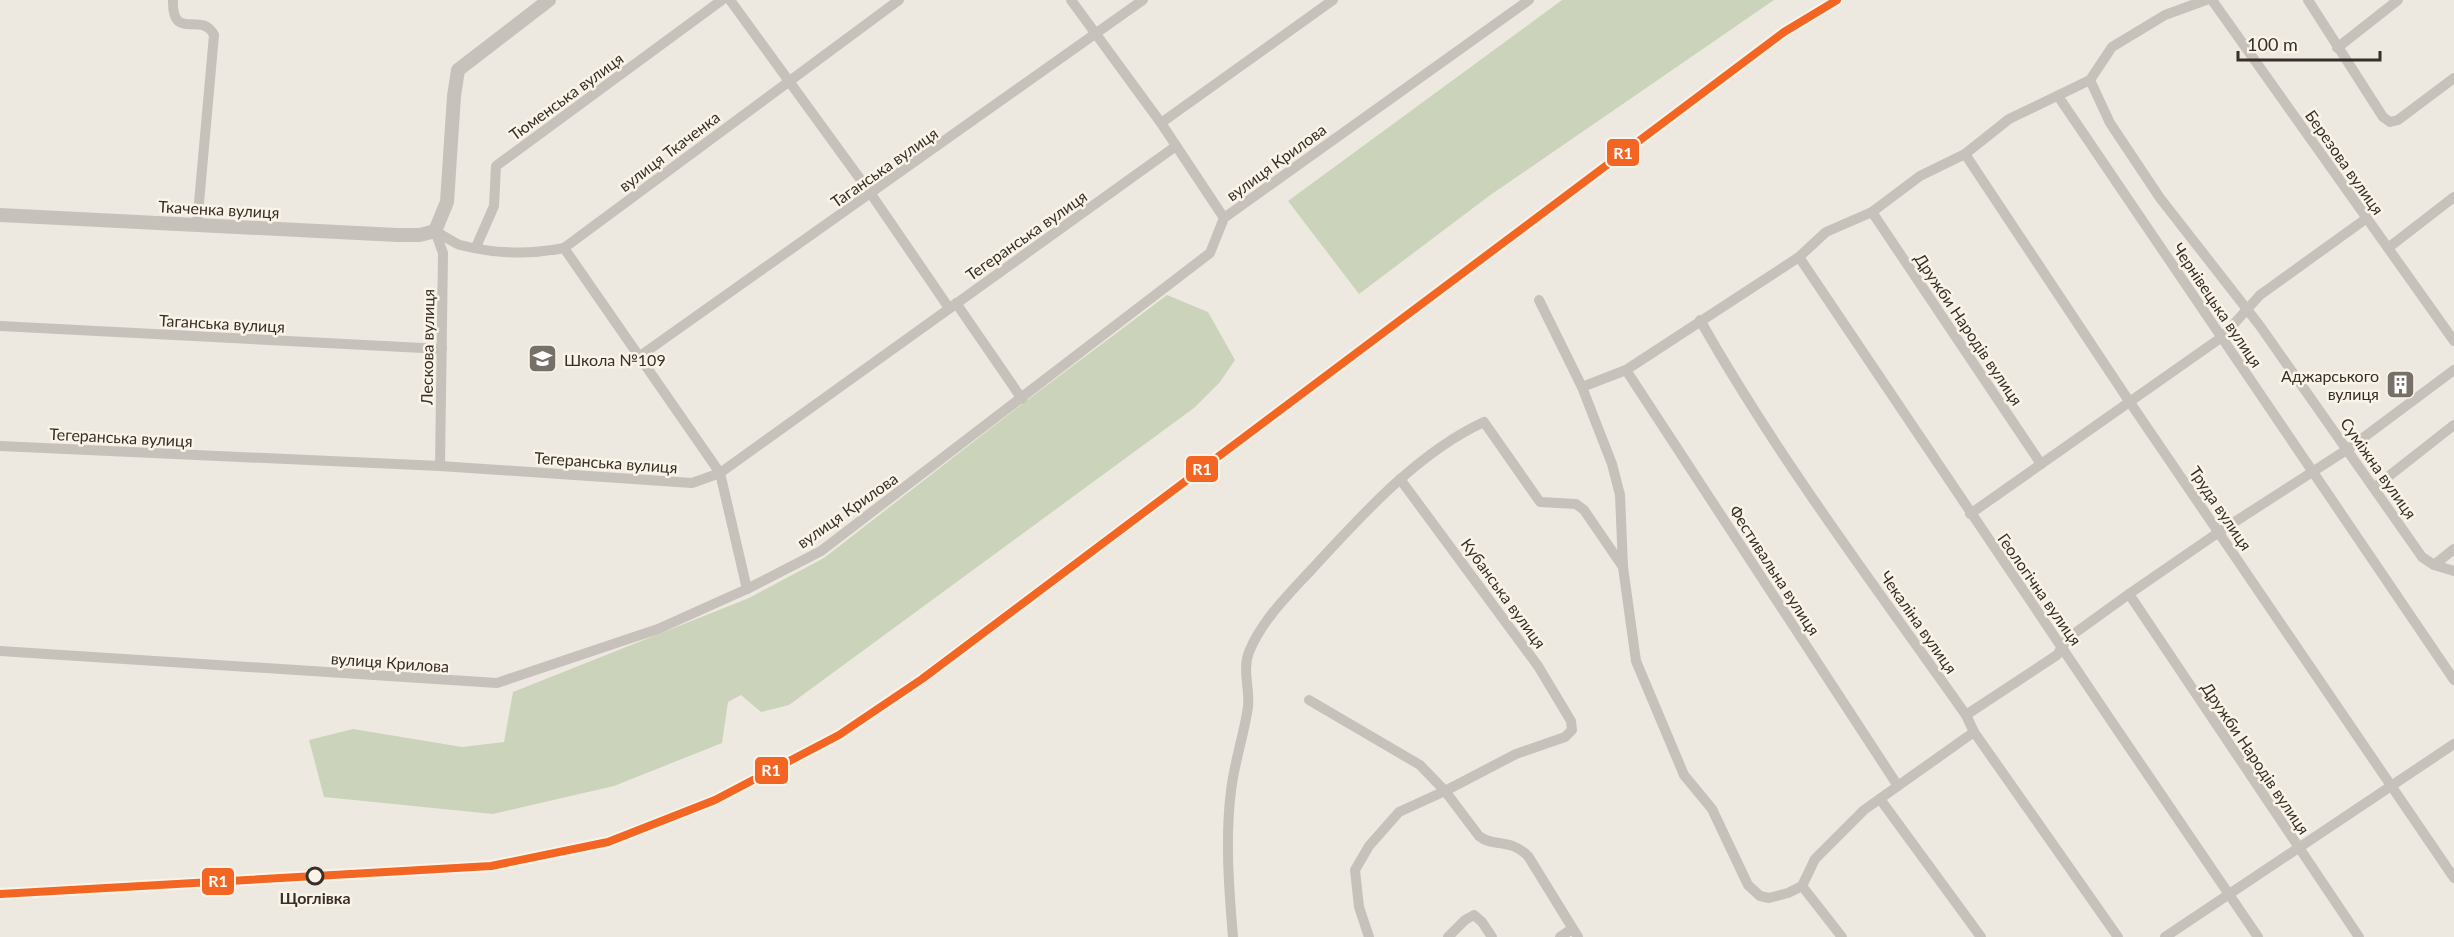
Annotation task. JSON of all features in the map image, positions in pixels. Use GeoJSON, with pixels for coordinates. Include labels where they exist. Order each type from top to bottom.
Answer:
{"type":"FeatureCollection","features":[{"type":"Feature","properties":{"kind":"street"},"geometry":{"type":"LineString","coordinates":[[173,0],[172,15],[177,22],[205,25],[211,28],[214,35],[197,225]]}},
{"type":"Feature","properties":{"kind":"street"},"geometry":{"type":"LineString","coordinates":[[435,231],[447,202],[454,96],[458,70],[549,0]]}},
{"type":"Feature","properties":{"kind":"street","name":"Тюменська вулиця"},"geometry":{"type":"LineString","coordinates":[[476,247],[494,206],[496,166],[722,0]]}},
{"type":"Feature","properties":{"kind":"street"},"geometry":{"type":"LineString","coordinates":[[730,0],[1022,399]]}},
{"type":"Feature","properties":{"kind":"street","name":"вулиця Ткаченка"},"geometry":{"type":"LineString","coordinates":[[435,231],[458,244],[524,254],[564,248],[899,0]]}},
{"type":"Feature","properties":{"kind":"street"},"geometry":{"type":"LineString","coordinates":[[1071,0],[1161,123],[1224,218]]}},
{"type":"Feature","properties":{"kind":"street","name":"Таганська вулиця"},"geometry":{"type":"LineString","coordinates":[[640,356],[1143,0]]}},
{"type":"Feature","properties":{"kind":"street"},"geometry":{"type":"LineString","coordinates":[[1161,123],[1333,0]]}},
{"type":"Feature","properties":{"kind":"street","name":"вулиця Крилова"},"geometry":{"type":"LineString","coordinates":[[0,651],[497,683],[658,629],[747,589],[821,551],[1210,253],[1224,218],[1529,0]]}},
{"type":"Feature","properties":{"kind":"street"},"geometry":{"type":"LineString","coordinates":[[1582,387],[1626,370],[1799,257],[1826,232],[1872,212],[1920,176],[1965,154],[2009,119],[2090,80],[2112,47],[2165,15],[2206,0]]}},
{"type":"Feature","properties":{"kind":"street","name":"Березова вулиця"},"geometry":{"type":"LineString","coordinates":[[2212,0],[2454,341]]}},
{"type":"Feature","properties":{"kind":"street"},"geometry":{"type":"LineString","coordinates":[[2308,0],[2383,117],[2390,122],[2398,120],[2454,78]]}},
{"type":"Feature","properties":{"kind":"street"},"geometry":{"type":"LineString","coordinates":[[2337,48],[2398,0]]}},
{"type":"Feature","properties":{"kind":"street","name":"Суміжна вулиця"},"geometry":{"type":"LineString","coordinates":[[2090,80],[2110,123],[2160,198],[2248,310],[2375,487],[2422,557],[2434,565],[2454,571]]}},
{"type":"Feature","properties":{"kind":"street","name":"Чернівецька вулиця"},"geometry":{"type":"LineString","coordinates":[[2058,96],[2454,680]]}},
{"type":"Feature","properties":{"kind":"street","name":"Тегеранська вулиця"},"geometry":{"type":"LineString","coordinates":[[0,446],[153,455],[440,466],[692,483],[720,473],[1176,146]]}},
{"type":"Feature","properties":{"kind":"street","name":"Труда вулиця"},"geometry":{"type":"LineString","coordinates":[[1965,154],[2129,401],[2454,878]]}},
{"type":"Feature","properties":{"kind":"street"},"geometry":{"type":"LineString","coordinates":[[2388,248],[2454,197]]}},
{"type":"Feature","properties":{"kind":"street","name":"Дружби Народів вулиця"},"geometry":{"type":"LineString","coordinates":[[1872,212],[2041,464]]}},
{"type":"Feature","properties":{"kind":"street","name":"Ткаченка вулиця"},"geometry":{"type":"LineString","coordinates":[[0,215],[397,235],[435,231]]}},
{"type":"Feature","properties":{"kind":"street"},"geometry":{"type":"LineString","coordinates":[[1970,514],[2222,337],[2260,295],[2367,218]]}},
{"type":"Feature","properties":{"kind":"street","name":"Лескова вулиця"},"geometry":{"type":"LineString","coordinates":[[435,231],[443,252],[440,466]]}},
{"type":"Feature","properties":{"kind":"street"},"geometry":{"type":"LineString","coordinates":[[564,248],[720,473],[747,589]]}},
{"type":"Feature","properties":{"kind":"street","name":"Геологічна вулиця"},"geometry":{"type":"LineString","coordinates":[[1799,257],[1970,514],[2258,937]]}},
{"type":"Feature","properties":{"kind":"street"},"geometry":{"type":"LineString","coordinates":[[1539,300],[1582,387],[1612,464],[1620,495],[1623,567],[1636,661],[1684,775],[1712,809],[1726,843],[1748,885],[1760,896],[1769,898],[1803,886],[1815,859],[1864,810],[1974,732]]}},
{"type":"Feature","properties":{"kind":"street","name":"Чекаліна вулиця"},"geometry":{"type":"LineString","coordinates":[[1700,320],[1730,374],[1819,506],[2118,937]]}},
{"type":"Feature","properties":{"kind":"street","name":"Таганська вулиця"},"geometry":{"type":"LineString","coordinates":[[0,326],[442,349]]}},
{"type":"Feature","properties":{"kind":"street","name":"Фестивальна вулиця"},"geometry":{"type":"LineString","coordinates":[[1626,370],[1898,786]]}},
{"type":"Feature","properties":{"kind":"street"},"geometry":{"type":"LineString","coordinates":[[1966,715],[2057,655],[2068,638],[2129,594],[2219,532],[2348,449],[2454,370]]}},
{"type":"Feature","properties":{"kind":"street"},"geometry":{"type":"LineString","coordinates":[[1233,937],[1229,879],[1231,791],[1248,705],[1249,653],[1276,608],[1365,512],[1400,479],[1463,432],[1484,423],[1540,502],[1576,504],[1584,510],[1623,567]]}},
{"type":"Feature","properties":{"kind":"street"},"geometry":{"type":"LineString","coordinates":[[2375,487],[2454,425]]}},
{"type":"Feature","properties":{"kind":"street","name":"Кубанська вулиця"},"geometry":{"type":"LineString","coordinates":[[1400,479],[1538,666],[1571,721],[1572,730],[1565,737],[1516,754],[1445,791]]}},
{"type":"Feature","properties":{"kind":"street"},"geometry":{"type":"LineString","coordinates":[[2434,565],[2454,549]]}},
{"type":"Feature","properties":{"kind":"street","name":"Дружби Народів вулиця"},"geometry":{"type":"LineString","coordinates":[[2129,594],[2359,937]]}},
{"type":"Feature","properties":{"kind":"street"},"geometry":{"type":"LineString","coordinates":[[1309,700],[1420,765],[1445,791],[1479,836],[1485,840],[1515,846],[1528,856],[1575,933],[1560,937]]}},
{"type":"Feature","properties":{"kind":"street"},"geometry":{"type":"LineString","coordinates":[[2165,937],[2454,744]]}},
{"type":"Feature","properties":{"kind":"street"},"geometry":{"type":"LineString","coordinates":[[1369,937],[1359,907],[1355,870],[1369,846],[1399,812],[1445,791]]}},
{"type":"Feature","properties":{"kind":"street"},"geometry":{"type":"LineString","coordinates":[[1880,799],[1981,937]]}},
{"type":"Feature","properties":{"kind":"street"},"geometry":{"type":"LineString","coordinates":[[1803,886],[1842,937]]}},
{"type":"Feature","properties":{"kind":"street"},"geometry":{"type":"LineString","coordinates":[[1449,937],[1465,920],[1474,915],[1492,937]]}},
{"type":"Feature","properties":{"kind":"green space"},"geometry":{"type":"Polygon","coordinates":[[[1562,0],[1774,0],[1489,196],[1359,294],[1288,201],[1562,0]]]}},
{"type":"Feature","properties":{"kind":"green space"},"geometry":{"type":"Polygon","coordinates":[[[1167,295],[1208,312],[1235,360],[1220,382],[1194,408],[789,705],[761,712],[741,695],[728,702],[722,743],[614,786],[493,814],[324,797],[309,740],[353,729],[462,747],[504,742],[513,692],[749,598],[824,558],[1167,295]]]}},
{"type":"Feature","properties":{"kind":"transit line","name":"R1"},"geometry":{"type":"LineString","coordinates":[[0,894],[491,866],[608,842],[715,800],[839,735],[922,679],[1784,32],[1837,0]]}},
{"type":"Feature","properties":{"kind":"place","name":"Школа №109"},"geometry":{"type":"Point","coordinates":[543,359]}},
{"type":"Feature","properties":{"kind":"place","name":"Аджарського вулиця"},"geometry":{"type":"Point","coordinates":[2400,384]}},
{"type":"Feature","properties":{"kind":"place","name":"Щоглівка"},"geometry":{"type":"Point","coordinates":[315,876]}}]}
